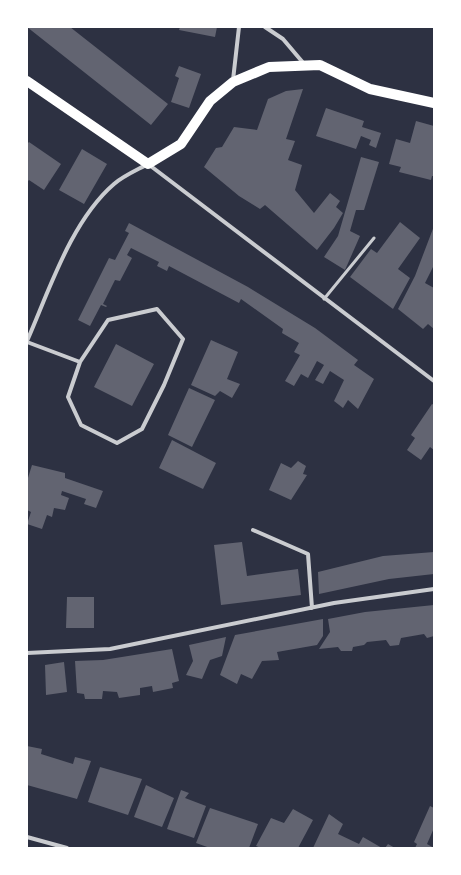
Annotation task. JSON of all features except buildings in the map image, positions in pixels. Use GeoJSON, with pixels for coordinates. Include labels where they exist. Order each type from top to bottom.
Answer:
{"type":"FeatureCollection","features":[{"type":"Feature","properties":{"kind":"main road"},"geometry":{"type":"LineString","coordinates":[[27,81],[148,164],[181,144],[210,101],[233,82],[268,67],[320,65],[370,89],[434,103]]}},
{"type":"Feature","properties":{"kind":"street"},"geometry":{"type":"LineString","coordinates":[[233,82],[239,27]]}},
{"type":"Feature","properties":{"kind":"street"},"geometry":{"type":"LineString","coordinates":[[265,27],[283,39],[305,65]]}},
{"type":"Feature","properties":{"kind":"street"},"geometry":{"type":"LineString","coordinates":[[80,362],[27,342],[68,247],[90,211],[114,184],[148,164],[434,381]]}},
{"type":"Feature","properties":{"kind":"street"},"geometry":{"type":"LineString","coordinates":[[157,309],[183,339],[164,386],[142,429],[117,444],[80,425],[68,397],[80,362],[108,320],[157,309]]}},
{"type":"Feature","properties":{"kind":"street"},"geometry":{"type":"LineString","coordinates":[[253,530],[308,554],[312,608]]}},
{"type":"Feature","properties":{"kind":"street"},"geometry":{"type":"LineString","coordinates":[[27,653],[110,649],[312,608],[434,589]]}},
{"type":"Feature","properties":{"kind":"street"},"geometry":{"type":"LineString","coordinates":[[27,837],[67,848]]}},
{"type":"Feature","properties":{"kind":"lane"},"geometry":{"type":"LineString","coordinates":[[324,299],[374,238]]}}]}
